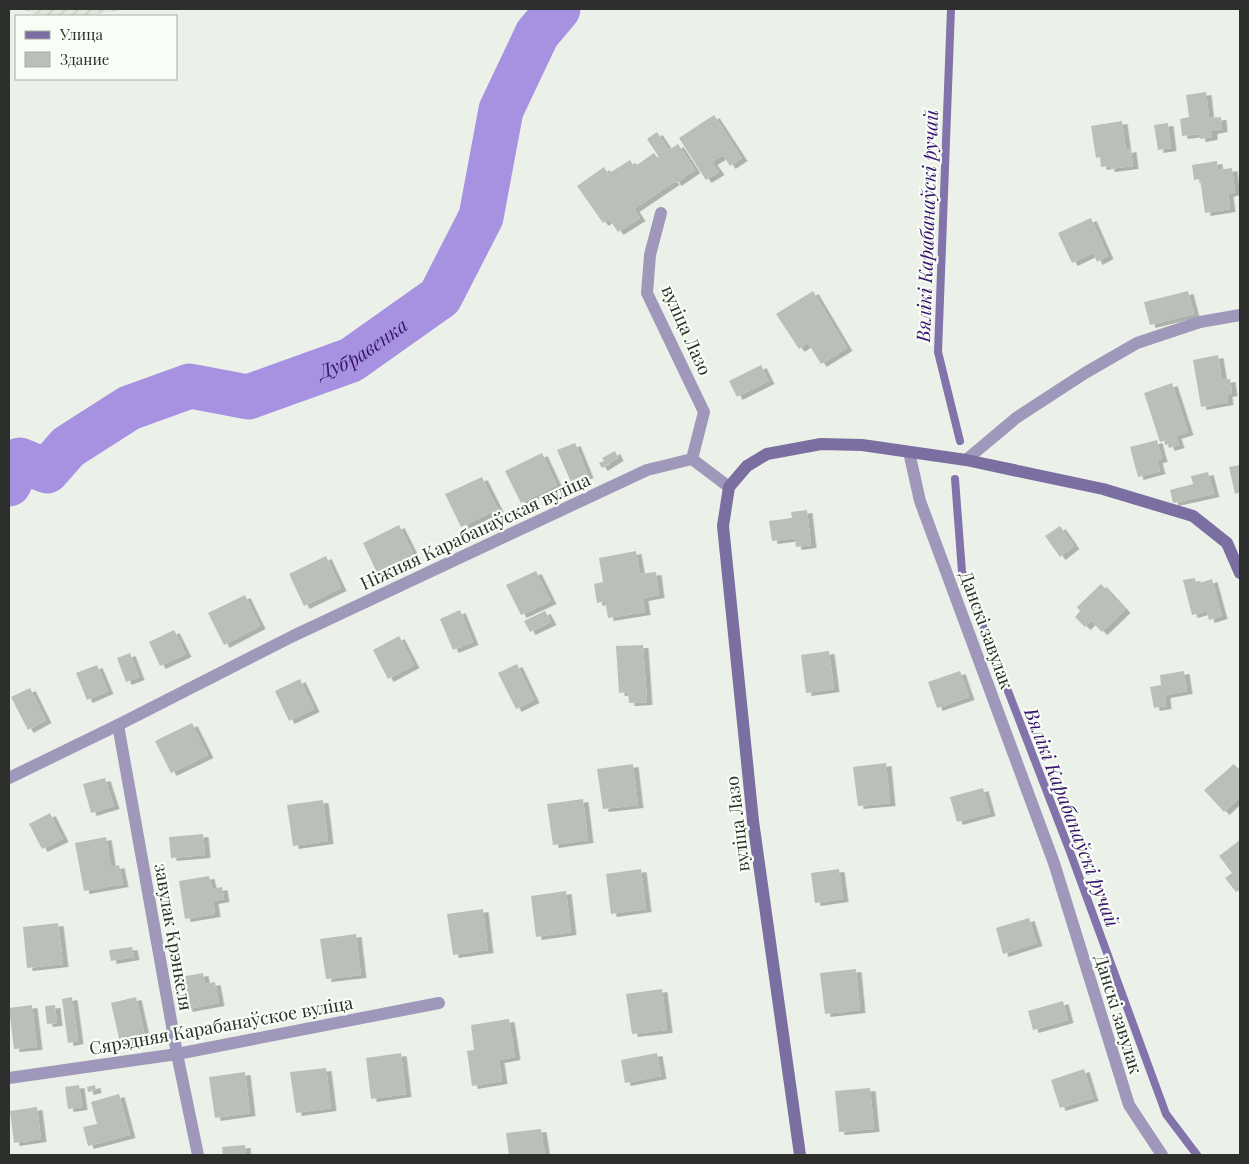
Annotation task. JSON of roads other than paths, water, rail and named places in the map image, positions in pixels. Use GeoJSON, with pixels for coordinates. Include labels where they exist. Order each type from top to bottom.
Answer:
{"type":"FeatureCollection","features":[{"type":"Feature","properties":{"kind":"main road"},"geometry":{"type":"LineString","coordinates":[[729,487],[747,466],[767,454],[821,444],[862,445],[966,460],[1103,489],[1193,516],[1227,543],[1240,573]]}},
{"type":"Feature","properties":{"kind":"main road","name":"вуліца Лазо"},"geometry":{"type":"LineString","coordinates":[[729,487],[723,526],[753,821],[800,1155]]}},
{"type":"Feature","properties":{"kind":"street","name":"вуліца Лазо"},"geometry":{"type":"LineString","coordinates":[[661,213],[650,255],[647,293],[704,412],[692,459]]}},
{"type":"Feature","properties":{"kind":"street"},"geometry":{"type":"LineString","coordinates":[[966,460],[1016,418],[1085,373],[1137,343],[1200,322],[1240,315]]}},
{"type":"Feature","properties":{"kind":"street","name":"Данскі завулак"},"geometry":{"type":"LineString","coordinates":[[909,452],[920,501],[1054,863],[1129,1105],[1162,1155]]}},
{"type":"Feature","properties":{"kind":"street"},"geometry":{"type":"LineString","coordinates":[[692,459],[729,487]]}},
{"type":"Feature","properties":{"kind":"street","name":"Ніжняя Карабанаўская вуліца"},"geometry":{"type":"LineString","coordinates":[[9,778],[293,636],[647,470],[692,459]]}},
{"type":"Feature","properties":{"kind":"street","name":"завулак Крэнкеля"},"geometry":{"type":"LineString","coordinates":[[118,725],[177,1054],[198,1155]]}},
{"type":"Feature","properties":{"kind":"street","name":"Сярэдняя Карабанаўское вуліца"},"geometry":{"type":"LineString","coordinates":[[9,1078],[177,1054],[438,1003]]}},
{"type":"Feature","properties":{"kind":"waterway","name":"Дубравенка"},"geometry":{"type":"LineString","coordinates":[[9,484],[20,460],[47,471],[68,447],[129,408],[190,386],[248,397],[351,360],[440,297],[481,217],[501,110],[537,34],[558,9]]}},
{"type":"Feature","properties":{"kind":"waterway","name":"Вялікі Карабанаўскі ручай"},"geometry":{"type":"LineString","coordinates":[[951,9],[938,352],[960,441]]}},
{"type":"Feature","properties":{"kind":"waterway","name":"Вялікі Карабанаўскі ручай"},"geometry":{"type":"LineString","coordinates":[[955,479],[962,572],[1069,849],[1166,1114],[1197,1155]]}}]}
